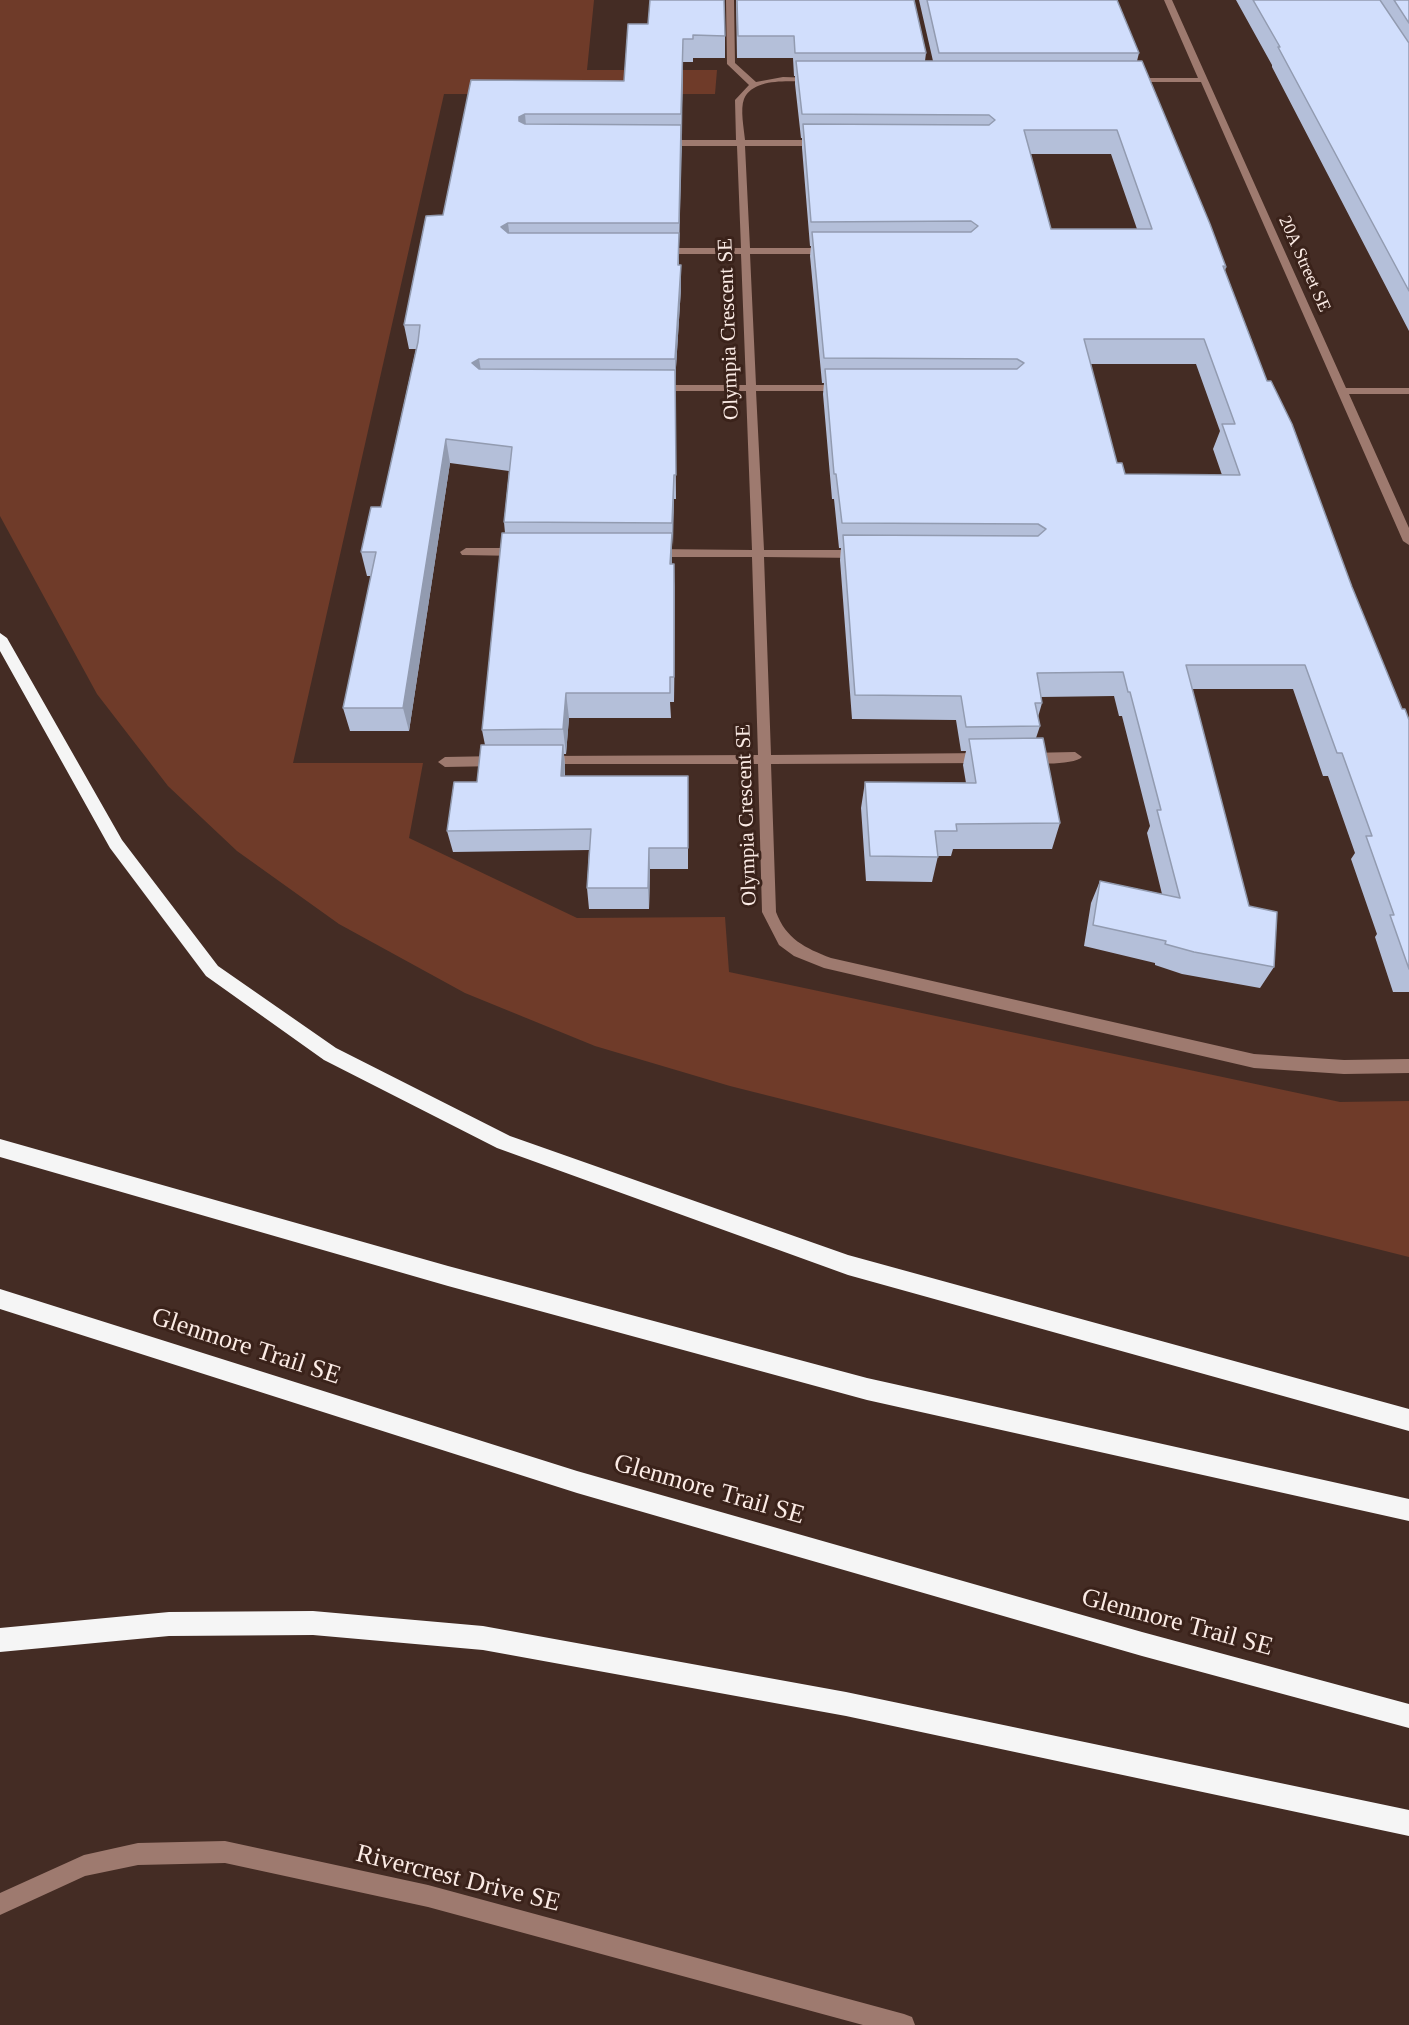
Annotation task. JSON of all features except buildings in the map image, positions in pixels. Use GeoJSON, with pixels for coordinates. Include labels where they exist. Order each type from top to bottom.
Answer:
{"type":"FeatureCollection","features":[{"type":"Feature","properties":{"kind":"highway"},"geometry":{"type":"LineString","coordinates":[[0,638],[116,844],[212,971],[330,1054],[504,1142],[848,1265],[1409,1420]]}},
{"type":"Feature","properties":{"kind":"highway"},"geometry":{"type":"LineString","coordinates":[[0,1148],[448,1276],[867,1389],[1409,1510]]}},
{"type":"Feature","properties":{"kind":"highway","name":"Glenmore Trail SE"},"geometry":{"type":"LineString","coordinates":[[0,1299],[577,1482],[1142,1644],[1409,1716]]}},
{"type":"Feature","properties":{"kind":"highway"},"geometry":{"type":"LineString","coordinates":[[0,1640],[169,1624],[301,1623],[483,1638],[846,1704],[1409,1823]]}},
{"type":"Feature","properties":{"kind":"street"},"geometry":{"type":"LineString","coordinates":[[730,0],[731,64],[754,85],[772,81],[825,80]]}},
{"type":"Feature","properties":{"kind":"street","name":"20A Street SE"},"geometry":{"type":"LineString","coordinates":[[1168,0],[1409,541]]}},
{"type":"Feature","properties":{"kind":"street"},"geometry":{"type":"LineString","coordinates":[[1121,80],[1204,80]]}},
{"type":"Feature","properties":{"kind":"street","name":"Olympia Crescent SE"},"geometry":{"type":"LineString","coordinates":[[754,85],[743,91],[739,100],[758,554],[769,912],[775,931],[797,951],[841,967],[1254,1061],[1344,1067],[1409,1066]]}},
{"type":"Feature","properties":{"kind":"street"},"geometry":{"type":"LineString","coordinates":[[646,142],[834,144]]}},
{"type":"Feature","properties":{"kind":"street"},"geometry":{"type":"LineString","coordinates":[[652,251],[839,251]]}},
{"type":"Feature","properties":{"kind":"street"},"geometry":{"type":"LineString","coordinates":[[646,388],[858,388]]}},
{"type":"Feature","properties":{"kind":"street"},"geometry":{"type":"LineString","coordinates":[[1342,391],[1409,391]]}},
{"type":"Feature","properties":{"kind":"street"},"geometry":{"type":"LineString","coordinates":[[466,552],[536,552]]}},
{"type":"Feature","properties":{"kind":"street"},"geometry":{"type":"LineString","coordinates":[[641,553],[877,554]]}},
{"type":"Feature","properties":{"kind":"street"},"geometry":{"type":"LineString","coordinates":[[445,762],[1075,757]]}},
{"type":"Feature","properties":{"kind":"street","name":"Rivercrest Drive SE"},"geometry":{"type":"LineString","coordinates":[[0,1904],[84,1866],[138,1854],[225,1852],[428,1896],[904,2025]]}},
{"type":"Feature","properties":{"kind":"shaded area"},"geometry":{"type":"Polygon","coordinates":[[[0,0],[594,0],[587,70],[717,70],[715,94],[444,94],[293,763],[423,763],[409,838],[577,918],[725,917],[729,972],[1340,1102],[1409,1101],[1409,1257],[730,1086],[595,1046],[465,993],[339,924],[237,851],[168,786],[97,694],[0,516],[0,0]]]}}]}
